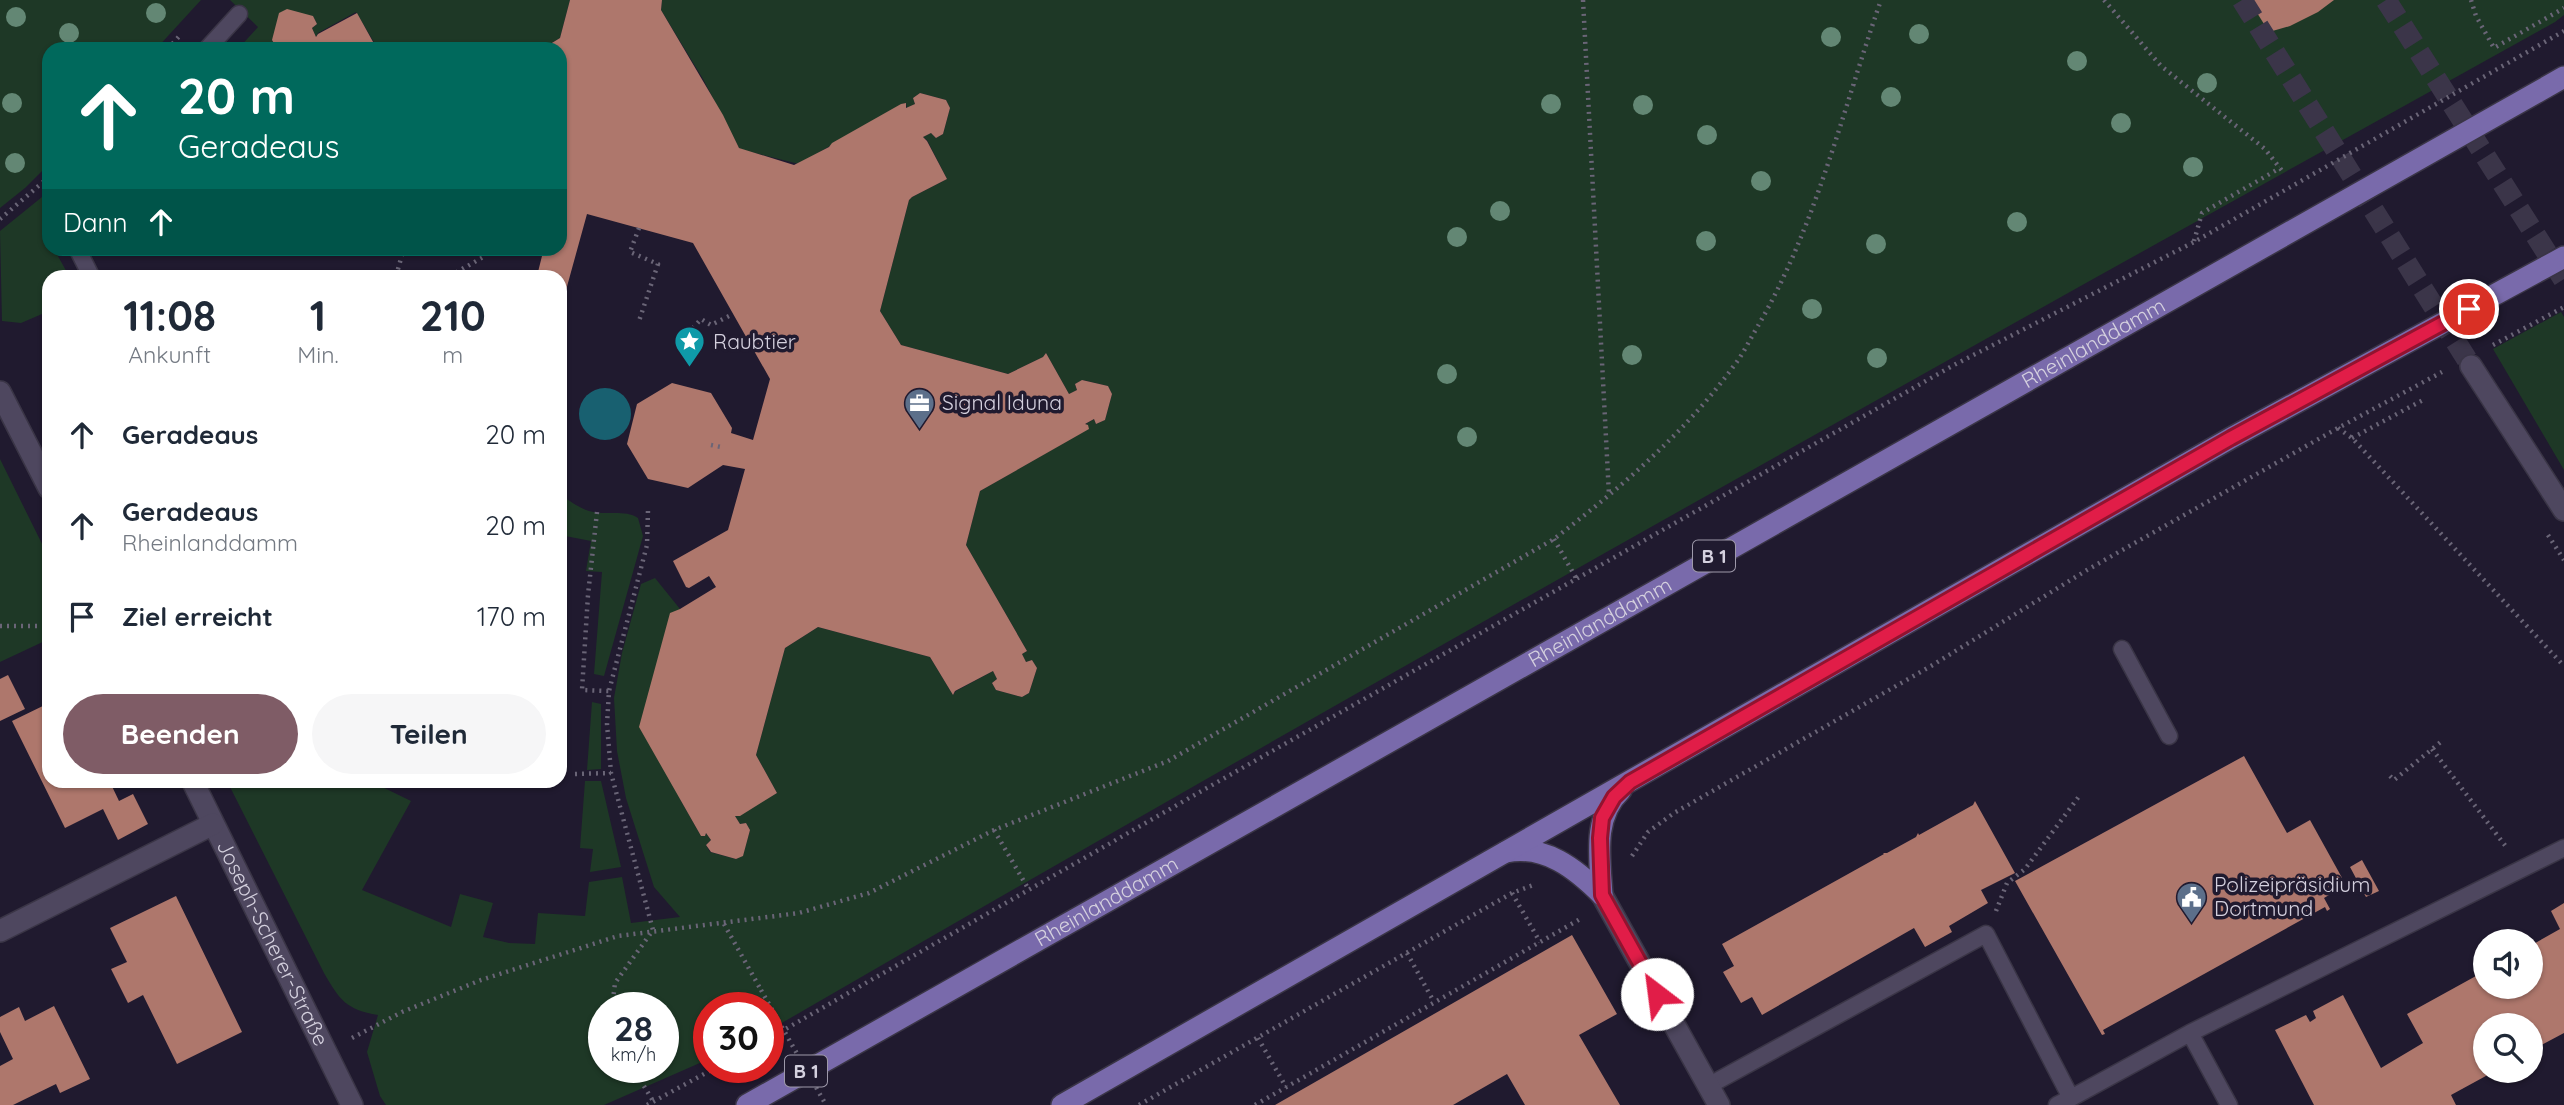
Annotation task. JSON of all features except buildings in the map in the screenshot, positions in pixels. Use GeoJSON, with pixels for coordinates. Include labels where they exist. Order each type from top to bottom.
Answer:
{"type":"FeatureCollection","features":[{"type":"Feature","properties":{"kind":"main road","name":"Rheinlanddamm"},"geometry":{"type":"LineString","coordinates":[[747,1105],[2564,77]]}},
{"type":"Feature","properties":{"kind":"main road"},"geometry":{"type":"LineString","coordinates":[[1062,1105],[2231,438],[2564,257]]}},
{"type":"Feature","properties":{"kind":"main road"},"geometry":{"type":"LineString","coordinates":[[1602,895],[1602,818],[1614,797],[1630,782]]}},
{"type":"Feature","properties":{"kind":"main road"},"geometry":{"type":"LineString","coordinates":[[1504,852],[1522,849],[1550,856],[1578,871],[1602,895]]}},
{"type":"Feature","properties":{"kind":"street"},"geometry":{"type":"LineString","coordinates":[[2471,366],[2564,510]]}},
{"type":"Feature","properties":{"kind":"street"},"geometry":{"type":"LineString","coordinates":[[0,392],[42,474]]}},
{"type":"Feature","properties":{"kind":"street","name":"Joseph-Scherer-Straße"},"geometry":{"type":"LineString","coordinates":[[196,788],[352,1105]]}},
{"type":"Feature","properties":{"kind":"street"},"geometry":{"type":"LineString","coordinates":[[0,931],[213,824]]}},
{"type":"Feature","properties":{"kind":"street"},"geometry":{"type":"LineString","coordinates":[[1602,895],[1719,1105]]}},
{"type":"Feature","properties":{"kind":"lane"},"geometry":{"type":"LineString","coordinates":[[213,42],[239,14]]}},
{"type":"Feature","properties":{"kind":"lane"},"geometry":{"type":"LineString","coordinates":[[2122,649],[2169,736]]}},
{"type":"Feature","properties":{"kind":"lane"},"geometry":{"type":"LineString","coordinates":[[1708,1086],[1986,934],[2064,1101],[2190,1034],[2564,848]]}},
{"type":"Feature","properties":{"kind":"lane"},"geometry":{"type":"LineString","coordinates":[[2190,1034],[2229,1105]]}},
{"type":"Feature","properties":{"kind":"path"},"geometry":{"type":"LineString","coordinates":[[1583,0],[1609,496]]}},
{"type":"Feature","properties":{"kind":"path"},"geometry":{"type":"LineString","coordinates":[[325,1052],[402,1012],[481,980],[618,936],[799,913],[869,893],[994,830],[1168,761],[1553,538],[1609,496],[1703,405],[1734,366],[1768,309],[1799,245],[1845,115],[1881,0]]}},
{"type":"Feature","properties":{"kind":"path"},"geometry":{"type":"LineString","coordinates":[[2104,0],[2161,66],[2265,149],[2282,170],[2202,213],[2194,242]]}},
{"type":"Feature","properties":{"kind":"path"},"geometry":{"type":"LineString","coordinates":[[2471,0],[2476,16],[2494,48],[2564,8]]}},
{"type":"Feature","properties":{"kind":"path"},"geometry":{"type":"LineString","coordinates":[[784,1030],[1954,365],[2194,242],[2564,31]]}},
{"type":"Feature","properties":{"kind":"path"},"geometry":{"type":"LineString","coordinates":[[0,219],[42,183]]}},
{"type":"Feature","properties":{"kind":"path"},"geometry":{"type":"LineString","coordinates":[[639,228],[630,252],[658,264],[639,321]]}},
{"type":"Feature","properties":{"kind":"path"},"geometry":{"type":"LineString","coordinates":[[460,270],[485,256]]}},
{"type":"Feature","properties":{"kind":"path"},"geometry":{"type":"LineString","coordinates":[[679,344],[701,319],[711,325],[733,314]]}},
{"type":"Feature","properties":{"kind":"path"},"geometry":{"type":"LineString","coordinates":[[2352,439],[2423,400]]}},
{"type":"Feature","properties":{"kind":"path"},"geometry":{"type":"LineString","coordinates":[[1631,861],[1632,854],[1648,832],[1674,813],[1931,666],[2087,570],[2338,428],[2352,439],[2564,666]]}},
{"type":"Feature","properties":{"kind":"path"},"geometry":{"type":"LineString","coordinates":[[711,445],[721,447]]}},
{"type":"Feature","properties":{"kind":"path"},"geometry":{"type":"LineString","coordinates":[[648,510],[647,545],[609,691],[607,724],[611,774],[653,930]]}},
{"type":"Feature","properties":{"kind":"path"},"geometry":{"type":"LineString","coordinates":[[597,512],[582,690],[609,691]]}},
{"type":"Feature","properties":{"kind":"path"},"geometry":{"type":"LineString","coordinates":[[1553,538],[1576,578]]}},
{"type":"Feature","properties":{"kind":"path"},"geometry":{"type":"LineString","coordinates":[[0,626],[42,626]]}},
{"type":"Feature","properties":{"kind":"path"},"geometry":{"type":"LineString","coordinates":[[2390,776],[2394,780],[2442,741]]}},
{"type":"Feature","properties":{"kind":"path"},"geometry":{"type":"LineString","coordinates":[[2432,749],[2522,868]]}},
{"type":"Feature","properties":{"kind":"path"},"geometry":{"type":"LineString","coordinates":[[575,774],[611,774]]}},
{"type":"Feature","properties":{"kind":"path"},"geometry":{"type":"LineString","coordinates":[[1986,934],[2007,883],[2025,869],[2080,795]]}},
{"type":"Feature","properties":{"kind":"path"},"geometry":{"type":"LineString","coordinates":[[994,830],[1029,890]]}},
{"type":"Feature","properties":{"kind":"path"},"geometry":{"type":"LineString","coordinates":[[1139,1105],[1512,893],[1538,884],[1546,885]]}},
{"type":"Feature","properties":{"kind":"path"},"geometry":{"type":"LineString","coordinates":[[1512,893],[1540,942]]}},
{"type":"Feature","properties":{"kind":"path"},"geometry":{"type":"LineString","coordinates":[[1255,1105],[1582,918]]}},
{"type":"Feature","properties":{"kind":"path"},"geometry":{"type":"LineString","coordinates":[[724,924],[825,1105]]}},
{"type":"Feature","properties":{"kind":"path"},"geometry":{"type":"LineString","coordinates":[[614,992],[615,983],[653,930]]}},
{"type":"Feature","properties":{"kind":"path"},"geometry":{"type":"LineString","coordinates":[[1407,953],[1434,1002]]}},
{"type":"Feature","properties":{"kind":"path"},"geometry":{"type":"LineString","coordinates":[[1258,1038],[1286,1087]]}},
{"type":"Feature","properties":{"kind":"path"},"geometry":{"type":"LineString","coordinates":[[647,1105],[693,1080]]}},
{"type":"Feature","properties":{"kind":"path"},"geometry":{"type":"LineString","coordinates":[[642,1083],[653,1101]]}},
{"type":"Feature","properties":{"kind":"green space"},"geometry":{"type":"Polygon","coordinates":[[[0,0],[201,0],[162,42],[42,42],[42,171],[0,208],[0,0]]]}},
{"type":"Feature","properties":{"kind":"green space"},"geometry":{"type":"Polygon","coordinates":[[[230,0],[570,0],[560,38],[553,42],[374,42],[356,12],[318,33],[316,37],[312,28],[317,24],[313,16],[272,40],[273,42],[244,42],[258,27],[230,0]]]}},
{"type":"Feature","properties":{"kind":"green space"},"geometry":{"type":"Polygon","coordinates":[[[662,0],[2564,0],[2564,15],[2555,22],[1659,522],[784,1022],[784,992],[693,992],[693,1066],[679,1072],[679,992],[588,992],[588,1083],[654,1083],[604,1105],[386,1105],[380,1096],[367,1052],[378,1015],[358,1010],[345,1002],[334,990],[231,788],[384,788],[411,801],[362,890],[451,927],[460,894],[493,903],[483,937],[509,943],[535,944],[538,913],[585,916],[589,882],[622,877],[631,923],[680,917],[654,887],[626,798],[617,751],[614,698],[622,653],[641,584],[655,578],[680,609],[670,615],[680,799],[701,836],[706,833],[711,840],[706,845],[710,852],[736,859],[743,855],[750,830],[746,823],[740,824],[735,816],[777,793],[756,755],[785,648],[818,627],[930,657],[953,695],[993,671],[997,679],[992,683],[996,690],[1022,697],[1029,693],[1037,668],[1032,660],[1026,662],[1022,654],[1027,651],[966,545],[980,491],[1088,429],[1086,424],[1094,419],[1096,424],[1105,420],[1112,394],[1108,386],[1083,380],[1075,384],[1077,390],[1069,394],[1046,353],[1008,374],[901,345],[880,311],[909,200],[947,179],[923,137],[931,133],[936,138],[943,134],[950,108],[946,100],[920,93],[913,98],[915,104],[907,108],[906,103],[902,104],[799,164],[739,148],[703,79],[661,10],[662,0]]]}},
{"type":"Feature","properties":{"kind":"green space"},"geometry":{"type":"Polygon","coordinates":[[[42,197],[42,256],[58,256],[66,270],[42,270],[42,314],[21,323],[2,321],[0,231],[42,197]]]}},
{"type":"Feature","properties":{"kind":"green space"},"geometry":{"type":"Polygon","coordinates":[[[2561,312],[2564,317],[2564,470],[2493,349],[2561,312]]]}},
{"type":"Feature","properties":{"kind":"green space"},"geometry":{"type":"Polygon","coordinates":[[[0,459],[42,544],[42,642],[0,662],[0,459]]]}},
{"type":"Feature","properties":{"kind":"green space"},"geometry":{"type":"Polygon","coordinates":[[[567,499],[589,511],[621,513],[638,518],[643,536],[604,676],[594,674],[602,572],[586,571],[591,541],[567,536],[567,499]]]}},
{"type":"Feature","properties":{"kind":"green space"},"geometry":{"type":"Polygon","coordinates":[[[592,702],[601,704],[601,769],[587,770],[592,702]]]}},
{"type":"Feature","properties":{"kind":"green space"},"geometry":{"type":"Polygon","coordinates":[[[585,781],[601,781],[621,867],[590,872],[593,849],[580,848],[585,781]]]}},
{"type":"Feature","properties":{"kind":"water"},"geometry":{"type":"Polygon","coordinates":[[[605,388],[615,390],[623,396],[629,404],[629,424],[623,432],[615,438],[605,440],[595,438],[587,432],[581,424],[579,414],[581,404],[587,396],[595,390],[605,388]]]}},
{"type":"Feature","properties":{"kind":"tunnel"},"geometry":{"type":"LineString","coordinates":[[2242,0],[2471,366]]}},
{"type":"Feature","properties":{"kind":"tunnel"},"geometry":{"type":"LineString","coordinates":[[2386,0],[2564,280]]}},
{"type":"Feature","properties":{"kind":"place","name":"Raubtier"},"geometry":{"type":"Point","coordinates":[690,369]}},
{"type":"Feature","properties":{"kind":"place","name":"Signal Iduna"},"geometry":{"type":"Point","coordinates":[919,430]}},
{"type":"Feature","properties":{"kind":"place","name":"Polizeipräsidium Dortmund"},"geometry":{"type":"Point","coordinates":[2191,924]}},
{"type":"Feature","properties":{"kind":"route"},"geometry":{"type":"LineString","coordinates":[[1657,994],[1602,895],[1602,818],[1614,797],[1630,782],[2231,438],[2469,309]]}}]}
